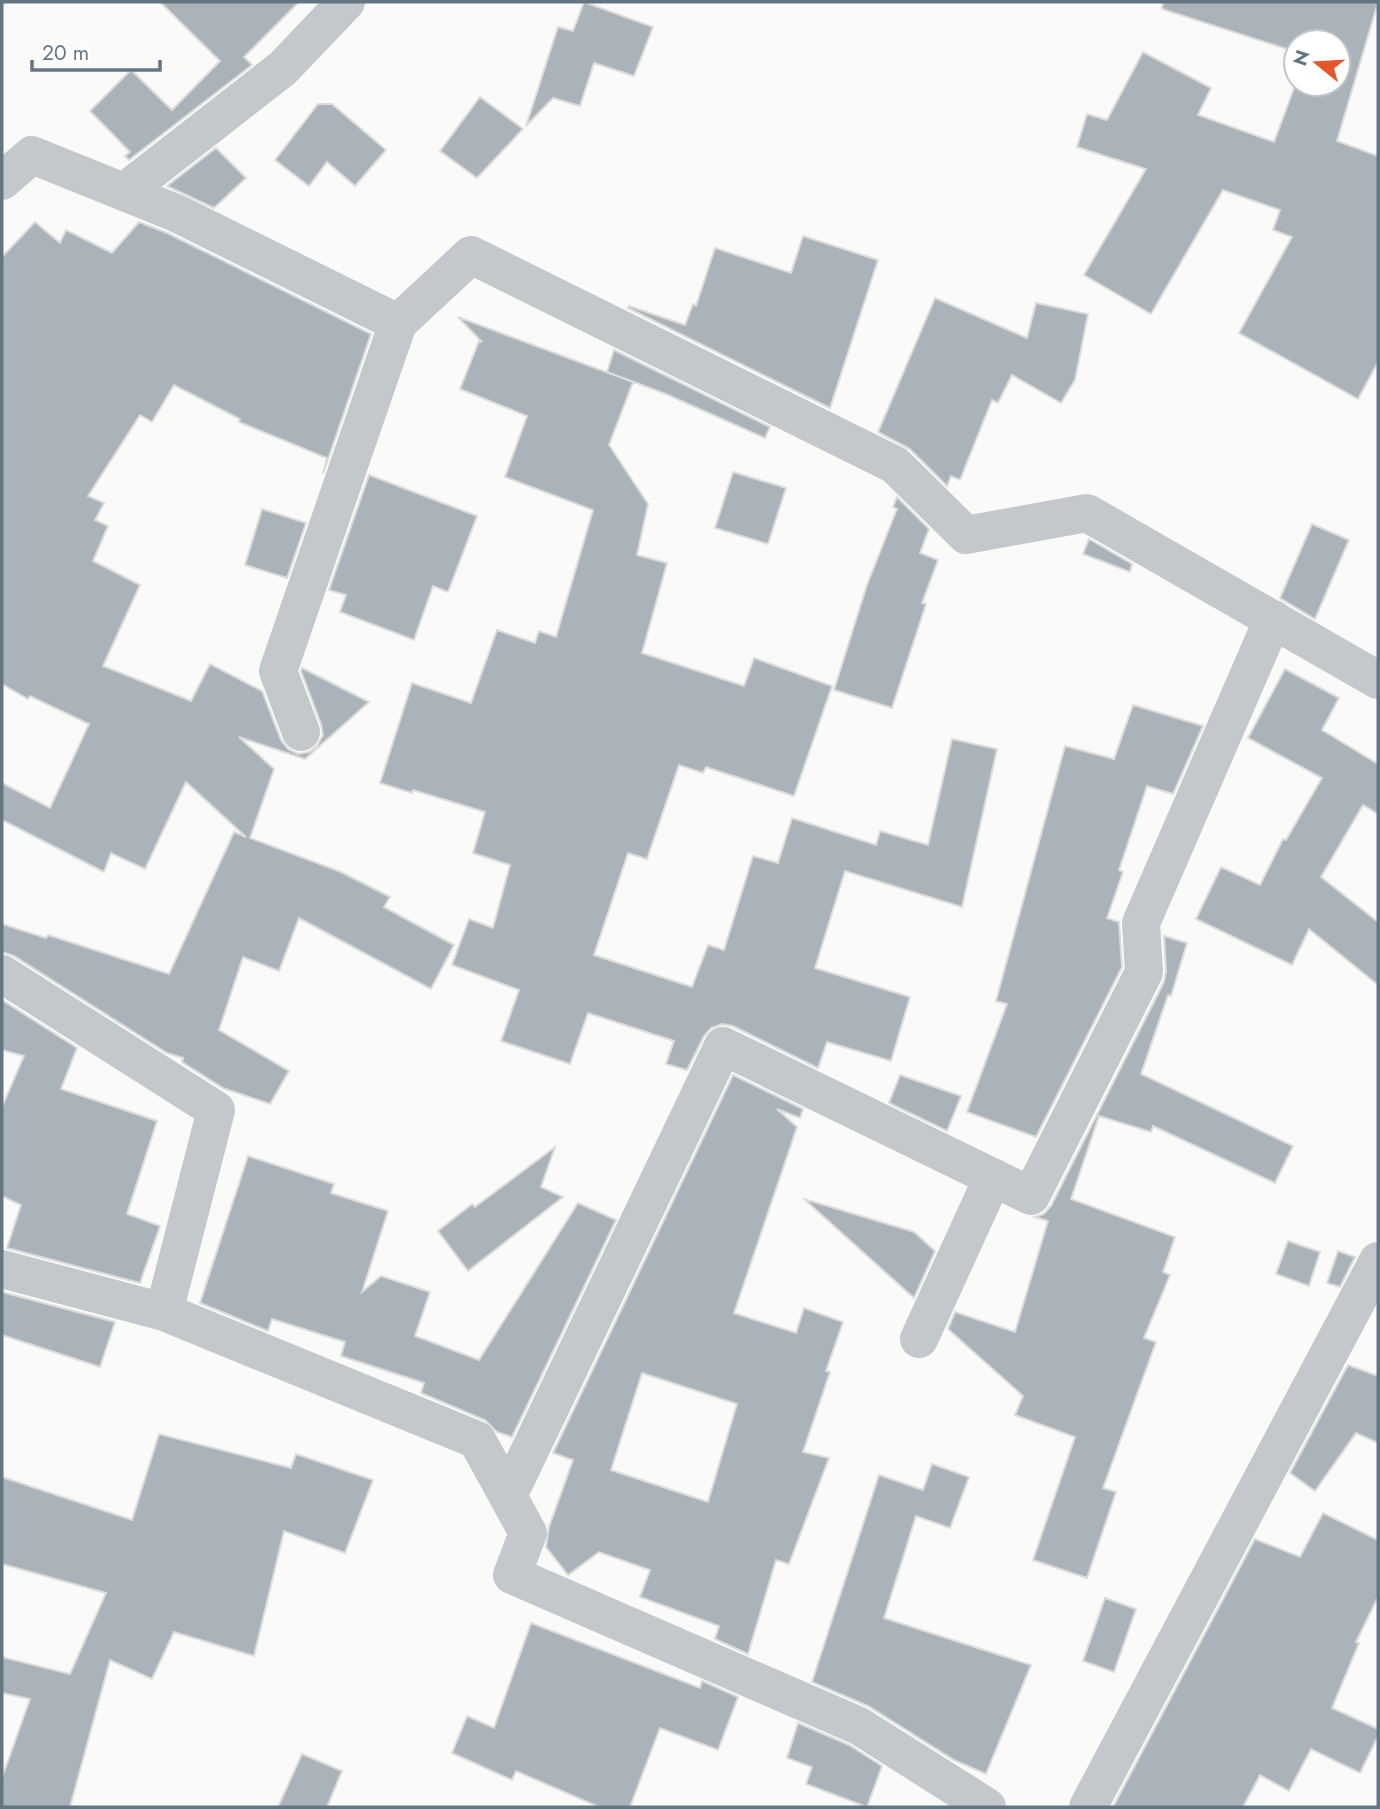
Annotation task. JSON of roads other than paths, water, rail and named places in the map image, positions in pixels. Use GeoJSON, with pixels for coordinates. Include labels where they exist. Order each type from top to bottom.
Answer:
{"type":"FeatureCollection","features":[{"type":"Feature","properties":{"kind":"street"},"geometry":{"type":"LineString","coordinates":[[124,192],[283,68],[346,2]]}},
{"type":"Feature","properties":{"kind":"street"},"geometry":{"type":"LineString","coordinates":[[2,181],[32,155],[176,213],[398,323]]}},
{"type":"Feature","properties":{"kind":"street"},"geometry":{"type":"LineString","coordinates":[[300,732],[278,671],[398,323],[471,255],[895,465],[966,535],[1087,513],[1378,680]]}},
{"type":"Feature","properties":{"kind":"street"},"geometry":{"type":"LineString","coordinates":[[508,1496],[723,1046],[1031,1196],[1144,972],[1141,923],[1273,620]]}},
{"type":"Feature","properties":{"kind":"street"},"geometry":{"type":"LineString","coordinates":[[2,974],[216,1110],[164,1312]]}},
{"type":"Feature","properties":{"kind":"street"},"geometry":{"type":"LineString","coordinates":[[919,1339],[993,1177]]}},
{"type":"Feature","properties":{"kind":"street"},"geometry":{"type":"LineString","coordinates":[[1088,1807],[1378,1261]]}},
{"type":"Feature","properties":{"kind":"street"},"geometry":{"type":"LineString","coordinates":[[2,1269],[164,1312],[477,1440],[528,1532],[512,1575],[859,1726],[987,1807]]}}]}
